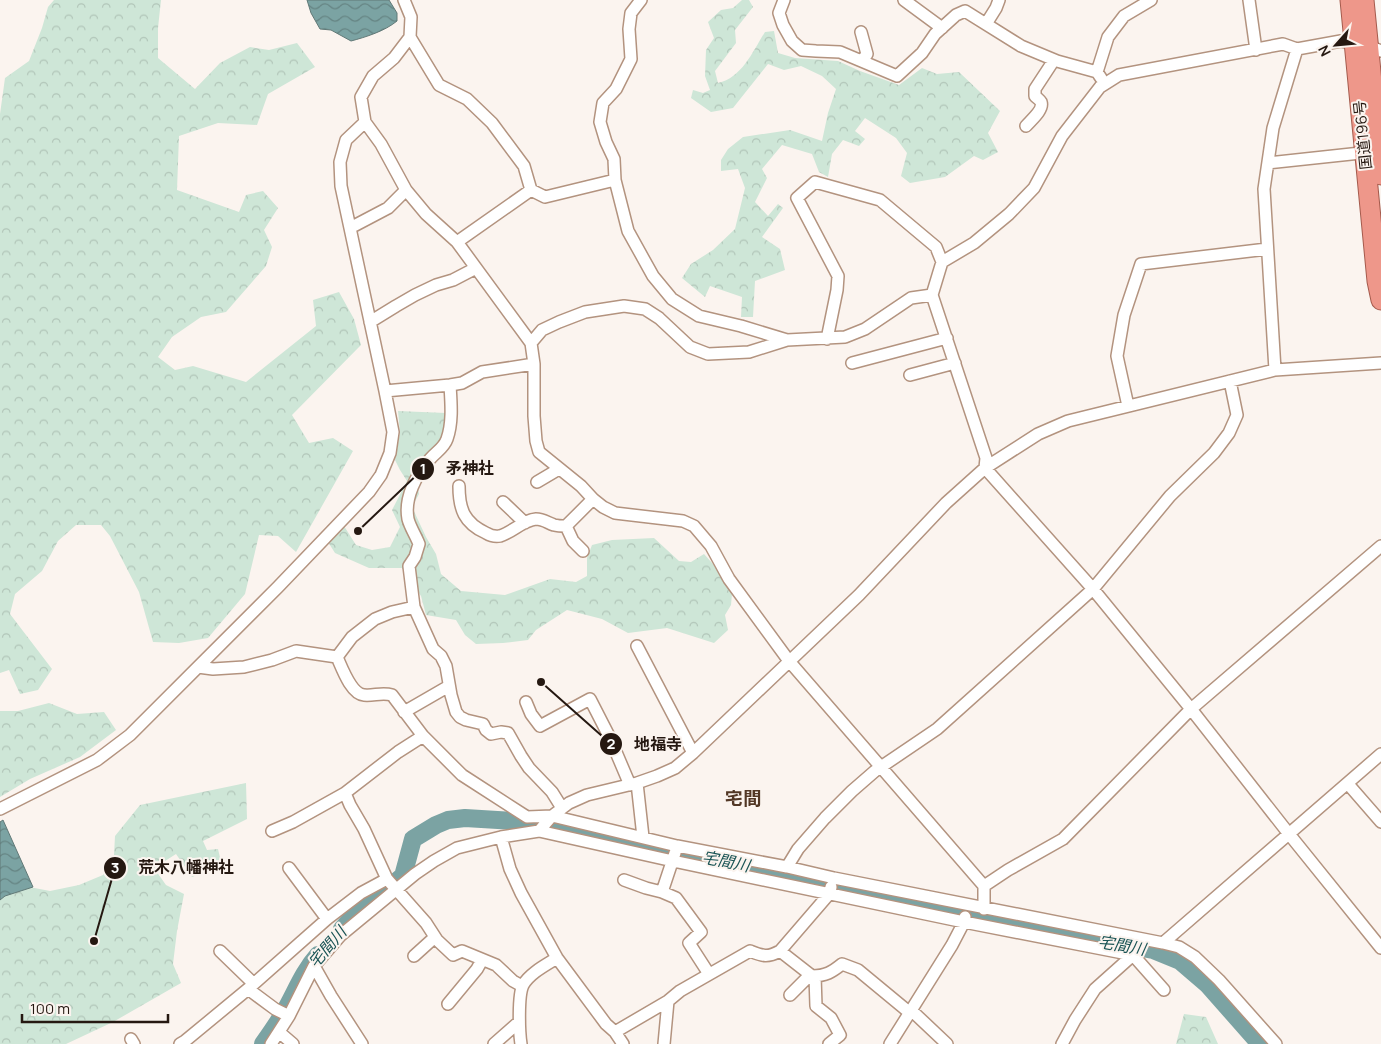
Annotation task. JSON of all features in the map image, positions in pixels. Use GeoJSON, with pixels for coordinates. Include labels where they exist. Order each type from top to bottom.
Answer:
{"type":"FeatureCollection","features":[{"type":"Feature","properties":{"kind":"highway","name":"国道196号"},"geometry":{"type":"LineString","coordinates":[[1350,0],[1368,47]]}},
{"type":"Feature","properties":{"kind":"highway","name":"国道196号"},"geometry":{"type":"LineString","coordinates":[[1364,0],[1368,47],[1378,281],[1381,300]]}},
{"type":"Feature","properties":{"kind":"highway","name":"国道196号"},"geometry":{"type":"LineString","coordinates":[[1372,151],[1381,175]]}},
{"type":"Feature","properties":{"kind":"street"},"geometry":{"type":"LineString","coordinates":[[404,0],[411,17],[410,37],[439,86],[467,99],[492,123],[524,166],[531,190],[545,197],[615,180]]}},
{"type":"Feature","properties":{"kind":"street"},"geometry":{"type":"LineString","coordinates":[[641,0],[631,13],[629,29],[631,59],[616,88],[603,103],[600,122],[614,159],[615,180],[628,231],[653,276],[672,299],[700,316],[787,340]]}},
{"type":"Feature","properties":{"kind":"street"},"geometry":{"type":"LineString","coordinates":[[784,0],[780,13],[783,25],[792,41],[802,50],[840,52],[897,76],[922,53],[935,34],[956,15],[965,11],[1021,46],[1054,60],[1097,72],[1104,84]]}},
{"type":"Feature","properties":{"kind":"street"},"geometry":{"type":"LineString","coordinates":[[986,24],[999,0]]}},
{"type":"Feature","properties":{"kind":"street"},"geometry":{"type":"LineString","coordinates":[[1097,72],[1108,37],[1124,16],[1151,0]]}},
{"type":"Feature","properties":{"kind":"street"},"geometry":{"type":"LineString","coordinates":[[1249,0],[1256,50]]}},
{"type":"Feature","properties":{"kind":"street"},"geometry":{"type":"LineString","coordinates":[[912,2],[942,28]]}},
{"type":"Feature","properties":{"kind":"street"},"geometry":{"type":"LineString","coordinates":[[861,32],[867,54],[862,61]]}},
{"type":"Feature","properties":{"kind":"street"},"geometry":{"type":"LineString","coordinates":[[410,37],[394,58],[373,76],[361,98],[365,122],[381,144],[406,190],[426,214],[457,242],[531,343],[534,364],[534,416],[539,452],[581,486],[593,499],[615,513],[683,522],[694,526],[711,546],[729,579],[789,661],[984,886],[984,909]]}},
{"type":"Feature","properties":{"kind":"street"},"geometry":{"type":"LineString","coordinates":[[942,262],[974,243],[1009,214],[1034,188],[1062,136],[1100,87],[1119,75],[1283,44],[1297,49],[1341,41],[1368,47]]}},
{"type":"Feature","properties":{"kind":"street"},"geometry":{"type":"LineString","coordinates":[[1275,370],[1264,189],[1274,128],[1297,49]]}},
{"type":"Feature","properties":{"kind":"street"},"geometry":{"type":"LineString","coordinates":[[1026,126],[1041,108],[1042,104],[1035,96],[1034,89],[1054,60]]}},
{"type":"Feature","properties":{"kind":"street"},"geometry":{"type":"LineString","coordinates":[[0,810],[97,760],[130,735],[278,587],[362,499],[381,475],[390,453],[392,432],[341,186],[340,162],[346,140],[365,122]]}},
{"type":"Feature","properties":{"kind":"street"},"geometry":{"type":"LineString","coordinates":[[1268,163],[1372,151]]}},
{"type":"Feature","properties":{"kind":"street"},"geometry":{"type":"LineString","coordinates":[[827,339],[838,276],[797,198],[815,182],[880,200],[936,248],[942,262],[932,295],[986,458],[985,468],[1093,590],[1192,709],[1381,948]]}},
{"type":"Feature","properties":{"kind":"street"},"geometry":{"type":"LineString","coordinates":[[350,228],[388,208],[406,190]]}},
{"type":"Feature","properties":{"kind":"street"},"geometry":{"type":"LineString","coordinates":[[457,242],[531,190]]}},
{"type":"Feature","properties":{"kind":"street"},"geometry":{"type":"LineString","coordinates":[[1128,406],[1117,356],[1124,315],[1141,264],[1267,249]]}},
{"type":"Feature","properties":{"kind":"street"},"geometry":{"type":"LineString","coordinates":[[370,322],[415,295],[436,285],[454,280],[476,268]]}},
{"type":"Feature","properties":{"kind":"street"},"geometry":{"type":"LineString","coordinates":[[531,343],[542,330],[585,312],[624,306],[645,309],[659,318],[690,347],[708,354],[749,352],[787,340],[845,337],[865,329],[911,298],[932,295]]}},
{"type":"Feature","properties":{"kind":"street"},"geometry":{"type":"LineString","coordinates":[[852,363],[947,338]]}},
{"type":"Feature","properties":{"kind":"street"},"geometry":{"type":"LineString","coordinates":[[910,375],[955,363]]}},
{"type":"Feature","properties":{"kind":"street"},"geometry":{"type":"LineString","coordinates":[[539,831],[552,816],[569,803],[587,795],[634,784],[675,768],[859,595],[946,503],[985,468],[1038,434],[1068,421],[1275,370],[1381,363]]}},
{"type":"Feature","properties":{"kind":"street"},"geometry":{"type":"LineString","coordinates":[[385,391],[450,385],[462,382],[482,372],[534,364]]}},
{"type":"Feature","properties":{"kind":"street"},"geometry":{"type":"LineString","coordinates":[[787,867],[798,849],[852,790],[881,767],[937,729],[1093,590],[1170,496],[1214,453],[1229,433],[1237,415],[1230,381]]}},
{"type":"Feature","properties":{"kind":"street"},"geometry":{"type":"LineString","coordinates":[[450,385],[452,411],[448,438],[443,447],[430,458],[412,488],[408,500],[409,521],[419,544],[415,557],[409,566],[414,607],[433,649],[441,656],[446,666],[456,712],[466,720],[483,724],[486,730],[492,734],[508,733],[529,768],[552,792],[562,808]]}},
{"type":"Feature","properties":{"kind":"street"},"geometry":{"type":"LineString","coordinates":[[536,482],[559,468]]}},
{"type":"Feature","properties":{"kind":"street"},"geometry":{"type":"LineString","coordinates":[[459,486],[461,509],[468,521],[477,529],[494,537],[535,519],[546,520],[554,525],[566,526],[593,499]]}},
{"type":"Feature","properties":{"kind":"street"},"geometry":{"type":"LineString","coordinates":[[503,502],[524,523]]}},
{"type":"Feature","properties":{"kind":"street"},"geometry":{"type":"LineString","coordinates":[[566,526],[573,541],[583,551]]}},
{"type":"Feature","properties":{"kind":"street"},"geometry":{"type":"LineString","coordinates":[[984,886],[1063,839],[1192,709],[1381,546]]}},
{"type":"Feature","properties":{"kind":"street"},"geometry":{"type":"LineString","coordinates":[[337,657],[352,637],[375,619],[392,612],[414,607]]}},
{"type":"Feature","properties":{"kind":"street"},"geometry":{"type":"LineString","coordinates":[[637,646],[693,752]]}},
{"type":"Feature","properties":{"kind":"street"},"geometry":{"type":"LineString","coordinates":[[198,668],[244,667],[272,660],[296,651],[337,657]]}},
{"type":"Feature","properties":{"kind":"street"},"geometry":{"type":"LineString","coordinates":[[337,657],[354,691],[362,695],[385,693],[392,695],[423,736],[462,775],[527,817],[552,816],[643,837],[675,854],[787,867],[832,886],[965,914],[984,909],[1136,947],[1164,990]]}},
{"type":"Feature","properties":{"kind":"street"},"geometry":{"type":"LineString","coordinates":[[404,712],[449,686]]}},
{"type":"Feature","properties":{"kind":"street"},"geometry":{"type":"LineString","coordinates":[[526,702],[530,714],[540,726],[590,699],[634,784],[643,837]]}},
{"type":"Feature","properties":{"kind":"street"},"geometry":{"type":"LineString","coordinates":[[272,831],[293,822],[345,793],[398,752],[423,736]]}},
{"type":"Feature","properties":{"kind":"street"},"geometry":{"type":"LineString","coordinates":[[1164,943],[1381,754]]}},
{"type":"Feature","properties":{"kind":"street"},"geometry":{"type":"LineString","coordinates":[[1348,784],[1381,822]]}},
{"type":"Feature","properties":{"kind":"street"},"geometry":{"type":"LineString","coordinates":[[345,793],[392,885],[426,923],[435,937],[453,955],[462,951],[496,966],[513,982],[522,986]]}},
{"type":"Feature","properties":{"kind":"street"},"geometry":{"type":"LineString","coordinates":[[180,1044],[327,919],[361,893],[392,885],[415,874],[457,848],[501,837],[539,831],[675,854],[1136,947],[1164,943],[1179,947],[1195,957],[1219,980],[1276,1044]]}},
{"type":"Feature","properties":{"kind":"street"},"geometry":{"type":"LineString","coordinates":[[501,837],[510,869],[521,893],[557,958],[623,1044]]}},
{"type":"Feature","properties":{"kind":"street"},"geometry":{"type":"LineString","coordinates":[[662,892],[675,854]]}},
{"type":"Feature","properties":{"kind":"street"},"geometry":{"type":"LineString","coordinates":[[289,868],[327,919]]}},
{"type":"Feature","properties":{"kind":"street"},"geometry":{"type":"LineString","coordinates":[[624,880],[676,898],[701,932],[688,943],[709,974]]}},
{"type":"Feature","properties":{"kind":"street"},"geometry":{"type":"LineString","coordinates":[[271,1044],[314,966],[341,934],[392,885]]}},
{"type":"Feature","properties":{"kind":"street"},"geometry":{"type":"LineString","coordinates":[[615,1032],[668,1001],[680,991],[750,951],[763,956],[773,955],[780,951],[832,886]]}},
{"type":"Feature","properties":{"kind":"street"},"geometry":{"type":"LineString","coordinates":[[890,1044],[952,945],[965,914]]}},
{"type":"Feature","properties":{"kind":"street"},"geometry":{"type":"LineString","coordinates":[[414,956],[435,937]]}},
{"type":"Feature","properties":{"kind":"street"},"geometry":{"type":"LineString","coordinates":[[1062,1044],[1074,1020],[1094,989],[1136,947]]}},
{"type":"Feature","properties":{"kind":"street"},"geometry":{"type":"LineString","coordinates":[[220,951],[250,986],[275,1009],[288,1016]]}},
{"type":"Feature","properties":{"kind":"street"},"geometry":{"type":"LineString","coordinates":[[780,951],[812,976],[822,976],[842,964],[858,970],[911,1011],[946,1044]]}},
{"type":"Feature","properties":{"kind":"street"},"geometry":{"type":"LineString","coordinates":[[521,1044],[519,1022],[522,986],[531,976],[557,958]]}},
{"type":"Feature","properties":{"kind":"street"},"geometry":{"type":"LineString","coordinates":[[448,1004],[482,960]]}},
{"type":"Feature","properties":{"kind":"street"},"geometry":{"type":"LineString","coordinates":[[314,966],[330,996],[362,1044]]}},
{"type":"Feature","properties":{"kind":"street"},"geometry":{"type":"LineString","coordinates":[[790,994],[812,976]]}},
{"type":"Feature","properties":{"kind":"street"},"geometry":{"type":"LineString","coordinates":[[812,976],[816,1006],[830,1018],[840,1036],[829,1044]]}},
{"type":"Feature","properties":{"kind":"street"},"geometry":{"type":"LineString","coordinates":[[664,1044],[668,1001]]}},
{"type":"Feature","properties":{"kind":"street"},"geometry":{"type":"LineString","coordinates":[[494,1044],[519,1022]]}},
{"type":"Feature","properties":{"kind":"street"},"geometry":{"type":"LineString","coordinates":[[279,1032],[294,1044]]}},
{"type":"Feature","properties":{"kind":"green space"},"geometry":{"type":"Polygon","coordinates":[[[54,0],[161,0],[158,28],[158,58],[195,89],[220,63],[250,47],[269,50],[297,43],[315,67],[268,94],[257,125],[218,123],[179,136],[177,190],[239,212],[246,195],[263,191],[278,208],[264,230],[272,247],[266,266],[226,312],[201,317],[172,337],[158,357],[175,370],[193,366],[246,382],[316,326],[313,300],[339,292],[354,319],[361,345],[292,415],[309,443],[333,438],[353,451],[296,552],[278,536],[259,535],[245,594],[208,638],[179,643],[153,642],[139,592],[110,536],[101,525],[76,525],[58,541],[42,571],[15,594],[10,614],[52,669],[38,690],[20,694],[9,670],[0,673],[0,114],[5,78],[29,61],[48,7],[54,0]]]}},
{"type":"Feature","properties":{"kind":"green space"},"geometry":{"type":"Polygon","coordinates":[[[742,0],[749,0],[753,7],[735,30],[736,43],[715,71],[718,83],[734,76],[746,63],[765,32],[774,31],[778,53],[795,58],[838,61],[899,85],[922,68],[937,74],[959,72],[1000,111],[988,133],[998,152],[983,160],[974,156],[945,177],[910,183],[901,176],[907,153],[896,138],[865,118],[855,131],[865,139],[859,146],[843,140],[832,154],[828,177],[819,172],[812,154],[782,145],[762,169],[767,178],[755,202],[768,216],[778,204],[783,208],[762,237],[780,249],[785,270],[755,281],[753,317],[741,317],[742,297],[710,286],[705,297],[682,278],[691,264],[713,250],[735,229],[745,188],[738,169],[721,171],[721,160],[728,149],[743,137],[790,130],[822,141],[836,89],[822,76],[801,66],[784,70],[768,64],[733,108],[711,112],[691,98],[693,90],[703,93],[710,90],[705,76],[706,50],[714,38],[708,22],[721,10],[733,8],[742,0]]]}},
{"type":"Feature","properties":{"kind":"green space"},"geometry":{"type":"Polygon","coordinates":[[[398,411],[446,413],[444,435],[438,446],[416,474],[419,494],[412,507],[436,554],[441,574],[461,591],[505,595],[550,579],[576,582],[587,576],[587,558],[592,545],[612,540],[654,538],[679,561],[691,562],[704,554],[713,564],[732,594],[731,605],[725,615],[728,630],[714,643],[667,628],[628,633],[602,619],[567,610],[536,630],[528,640],[476,644],[465,635],[456,620],[426,615],[421,596],[402,568],[369,568],[335,553],[328,542],[344,526],[356,545],[372,550],[390,547],[400,527],[392,510],[407,481],[395,460],[400,433],[398,411]]]}},
{"type":"Feature","properties":{"kind":"green space"},"geometry":{"type":"Polygon","coordinates":[[[49,703],[77,714],[104,712],[116,730],[80,757],[30,779],[0,797],[0,711],[18,711],[49,703]]]}},
{"type":"Feature","properties":{"kind":"green space"},"geometry":{"type":"Polygon","coordinates":[[[246,783],[247,819],[203,841],[207,850],[218,849],[222,866],[192,877],[176,854],[154,868],[166,885],[184,894],[173,964],[181,983],[113,1022],[66,1044],[0,1044],[0,889],[9,883],[50,891],[79,885],[103,875],[114,855],[115,836],[140,805],[246,783]]]}},
{"type":"Feature","properties":{"kind":"green space"},"geometry":{"type":"Polygon","coordinates":[[[1184,1014],[1206,1017],[1218,1044],[1176,1044],[1184,1014]]]}},
{"type":"Feature","properties":{"kind":"water"},"geometry":{"type":"Polygon","coordinates":[[[307,0],[389,0],[397,13],[397,21],[381,31],[351,41],[331,30],[320,29],[311,13],[307,0]]]}},
{"type":"Feature","properties":{"kind":"water"},"geometry":{"type":"Polygon","coordinates":[[[3,820],[33,887],[5,896],[0,900],[0,822],[3,820]]]}},
{"type":"Feature","properties":{"kind":"waterway","name":"宅間川"},"geometry":{"type":"LineString","coordinates":[[342,929],[351,919],[403,876],[413,839],[436,825],[448,820],[465,818],[532,822],[764,869],[973,917],[1153,950],[1180,961],[1208,985],[1260,1044]]}},
{"type":"Feature","properties":{"kind":"waterway","name":"宅間川"},"geometry":{"type":"LineString","coordinates":[[263,1044],[283,1014],[307,969],[318,955]]}},
{"type":"Feature","properties":{"kind":"place","name":"矛神社"},"geometry":{"type":"Point","coordinates":[358,531]}},
{"type":"Feature","properties":{"kind":"place","name":"地福寺"},"geometry":{"type":"Point","coordinates":[541,682]}},
{"type":"Feature","properties":{"kind":"place","name":"荒木八幡神社"},"geometry":{"type":"Point","coordinates":[94,941]}},
{"type":"Feature","properties":{"kind":"district","name":"宅間"},"geometry":{"type":"Point","coordinates":[743,799]}}]}
